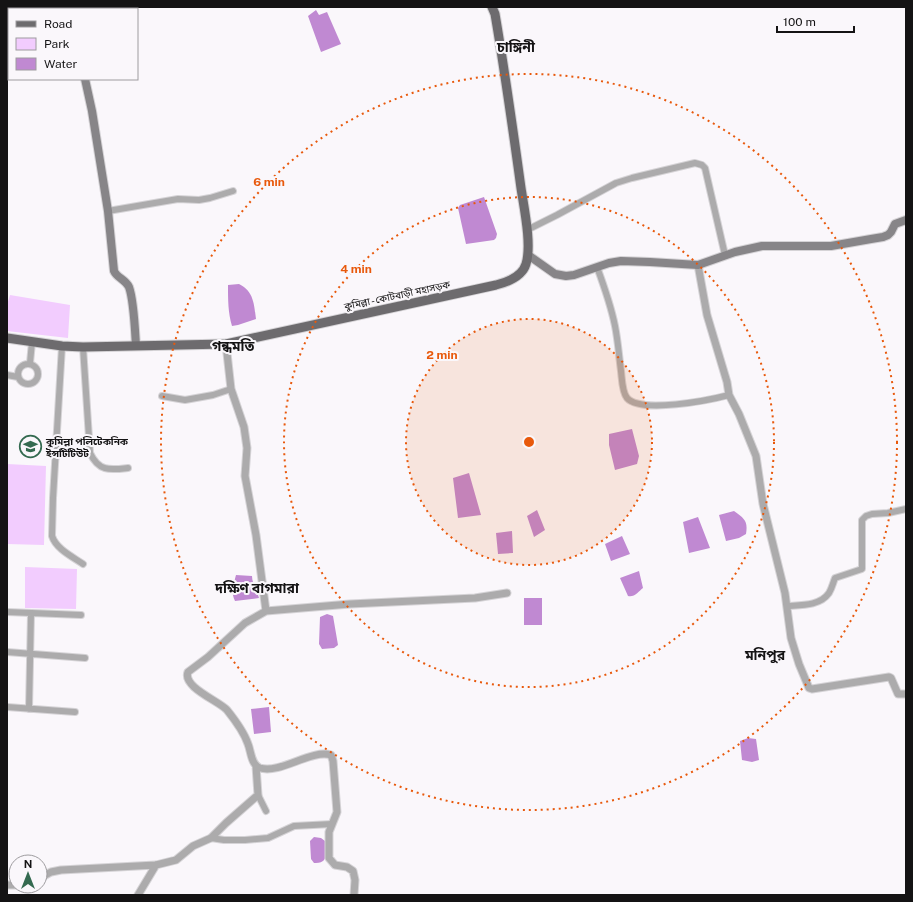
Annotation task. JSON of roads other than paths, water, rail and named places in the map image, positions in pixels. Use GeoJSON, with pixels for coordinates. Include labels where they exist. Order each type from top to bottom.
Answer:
{"type":"FeatureCollection","features":[{"type":"Feature","properties":{"kind":"main road","name":"কুমিল্লা - কোটবাড়ী মহাসড়ক"},"geometry":{"type":"LineString","coordinates":[[7,338],[62,346],[83,347],[226,344],[506,283],[516,277],[526,264],[528,255],[527,230],[512,119],[495,14],[492,7]]}},
{"type":"Feature","properties":{"kind":"main road"},"geometry":{"type":"LineString","coordinates":[[85,80],[92,111],[108,211],[114,271],[116,275],[124,280],[129,287],[136,346]]}},
{"type":"Feature","properties":{"kind":"main road"},"geometry":{"type":"LineString","coordinates":[[528,255],[555,274],[561,276],[574,275],[609,263],[620,261],[698,265],[725,255],[762,246],[831,246],[883,237],[891,232],[895,224],[906,220]]}},
{"type":"Feature","properties":{"kind":"street"},"geometry":{"type":"LineString","coordinates":[[8,7],[36,8]]}},
{"type":"Feature","properties":{"kind":"street"},"geometry":{"type":"LineString","coordinates":[[527,230],[557,216],[616,183],[699,163],[705,168],[725,255]]}},
{"type":"Feature","properties":{"kind":"street"},"geometry":{"type":"LineString","coordinates":[[108,211],[178,199],[198,200],[233,191]]}},
{"type":"Feature","properties":{"kind":"street"},"geometry":{"type":"LineString","coordinates":[[698,265],[707,315],[727,382],[729,395],[739,414],[756,456],[763,504],[783,583],[791,638],[799,664],[810,688],[889,677],[891,678],[898,694],[906,694]]}},
{"type":"Feature","properties":{"kind":"street"},"geometry":{"type":"LineString","coordinates":[[597,267],[615,326],[623,387],[626,397],[639,403],[661,406],[710,400],[729,395]]}},
{"type":"Feature","properties":{"kind":"street"},"geometry":{"type":"LineString","coordinates":[[30,363],[32,342]]}},
{"type":"Feature","properties":{"kind":"street"},"geometry":{"type":"LineString","coordinates":[[226,344],[231,389],[244,427],[247,448],[245,476],[256,535],[266,611]]}},
{"type":"Feature","properties":{"kind":"street"},"geometry":{"type":"LineString","coordinates":[[62,346],[52,536],[57,546],[83,564]]}},
{"type":"Feature","properties":{"kind":"street"},"geometry":{"type":"LineString","coordinates":[[83,347],[90,454],[95,463],[104,468],[113,470],[128,468]]}},
{"type":"Feature","properties":{"kind":"street"},"geometry":{"type":"LineString","coordinates":[[7,375],[18,376],[22,381],[28,384],[34,382],[38,377],[38,372],[36,367],[30,363]]}},
{"type":"Feature","properties":{"kind":"street"},"geometry":{"type":"LineString","coordinates":[[18,376],[19,370],[22,366],[30,363]]}},
{"type":"Feature","properties":{"kind":"street"},"geometry":{"type":"LineString","coordinates":[[162,396],[185,400],[213,395],[231,389]]}},
{"type":"Feature","properties":{"kind":"street"},"geometry":{"type":"LineString","coordinates":[[787,606],[812,603],[824,599],[830,591],[835,578],[862,569],[862,520],[866,516],[906,509]]}},
{"type":"Feature","properties":{"kind":"street"},"geometry":{"type":"LineString","coordinates":[[266,811],[258,795],[256,766],[248,744],[226,709],[190,684],[187,675],[188,672],[208,657],[245,623],[266,611],[350,604],[475,598],[507,593]]}},
{"type":"Feature","properties":{"kind":"street"},"geometry":{"type":"LineString","coordinates":[[7,612],[81,615]]}},
{"type":"Feature","properties":{"kind":"street"},"geometry":{"type":"LineString","coordinates":[[29,709],[31,613]]}},
{"type":"Feature","properties":{"kind":"street"},"geometry":{"type":"LineString","coordinates":[[7,652],[85,658]]}},
{"type":"Feature","properties":{"kind":"street"},"geometry":{"type":"LineString","coordinates":[[7,707],[75,712]]}},
{"type":"Feature","properties":{"kind":"street"},"geometry":{"type":"LineString","coordinates":[[256,766],[260,768],[270,768],[321,754],[331,755],[333,757],[337,812],[329,832],[330,858],[335,865],[347,867],[353,871],[355,880],[354,895]]}},
{"type":"Feature","properties":{"kind":"street"},"geometry":{"type":"LineString","coordinates":[[48,874],[61,870],[156,865],[176,860],[193,846],[211,838],[258,795]]}},
{"type":"Feature","properties":{"kind":"street"},"geometry":{"type":"LineString","coordinates":[[211,838],[224,840],[245,840],[268,838],[294,826],[332,824]]}},
{"type":"Feature","properties":{"kind":"street"},"geometry":{"type":"LineString","coordinates":[[138,895],[156,865]]}},
{"type":"Feature","properties":{"kind":"water"},"geometry":{"type":"Polygon","coordinates":[[[316,10],[319,15],[327,12],[341,44],[321,52],[308,16],[316,10]]]}},
{"type":"Feature","properties":{"kind":"water"},"geometry":{"type":"Polygon","coordinates":[[[484,197],[497,234],[496,238],[494,240],[466,244],[458,208],[460,205],[484,197]]]}},
{"type":"Feature","properties":{"kind":"water"},"geometry":{"type":"Polygon","coordinates":[[[239,284],[248,290],[250,294],[254,304],[256,319],[232,326],[228,301],[228,285],[239,284]]]}},
{"type":"Feature","properties":{"kind":"water"},"geometry":{"type":"Polygon","coordinates":[[[632,429],[639,456],[637,464],[615,470],[609,445],[609,434],[632,429]]]}},
{"type":"Feature","properties":{"kind":"water"},"geometry":{"type":"Polygon","coordinates":[[[469,473],[481,515],[458,518],[453,478],[469,473]]]}},
{"type":"Feature","properties":{"kind":"water"},"geometry":{"type":"Polygon","coordinates":[[[537,510],[545,530],[534,537],[527,516],[537,510]]]}},
{"type":"Feature","properties":{"kind":"water"},"geometry":{"type":"Polygon","coordinates":[[[734,511],[745,521],[747,526],[746,534],[739,538],[726,541],[719,515],[734,511]]]}},
{"type":"Feature","properties":{"kind":"water"},"geometry":{"type":"Polygon","coordinates":[[[698,517],[710,548],[689,553],[683,522],[698,517]]]}},
{"type":"Feature","properties":{"kind":"water"},"geometry":{"type":"Polygon","coordinates":[[[512,531],[513,553],[498,554],[496,533],[512,531]]]}},
{"type":"Feature","properties":{"kind":"water"},"geometry":{"type":"Polygon","coordinates":[[[622,536],[630,554],[611,561],[605,544],[622,536]]]}},
{"type":"Feature","properties":{"kind":"water"},"geometry":{"type":"Polygon","coordinates":[[[639,571],[643,588],[634,595],[628,596],[620,578],[639,571]]]}},
{"type":"Feature","properties":{"kind":"water"},"geometry":{"type":"Polygon","coordinates":[[[236,575],[252,576],[259,598],[235,601],[232,591],[236,575]]]}},
{"type":"Feature","properties":{"kind":"water"},"geometry":{"type":"Polygon","coordinates":[[[524,598],[542,598],[542,625],[524,625],[524,598]]]}},
{"type":"Feature","properties":{"kind":"water"},"geometry":{"type":"Polygon","coordinates":[[[327,614],[333,616],[338,645],[334,648],[322,649],[319,644],[320,617],[327,614]]]}},
{"type":"Feature","properties":{"kind":"water"},"geometry":{"type":"Polygon","coordinates":[[[269,707],[271,732],[254,734],[251,709],[269,707]]]}},
{"type":"Feature","properties":{"kind":"water"},"geometry":{"type":"Polygon","coordinates":[[[748,738],[756,739],[759,760],[752,762],[742,760],[740,741],[748,738]]]}},
{"type":"Feature","properties":{"kind":"water"},"geometry":{"type":"Polygon","coordinates":[[[314,837],[321,838],[325,841],[326,856],[322,862],[319,863],[314,863],[311,859],[310,841],[314,837]]]}},
{"type":"Feature","properties":{"kind":"place","name":"কুমিল্লা পলিটেকনিক ইন্সটিটিউট"},"geometry":{"type":"Point","coordinates":[31,447]}},
{"type":"Feature","properties":{"kind":"district","name":"চাঙ্গিনী"},"geometry":{"type":"Point","coordinates":[516,47]}},
{"type":"Feature","properties":{"kind":"district","name":"গন্ধমতি"},"geometry":{"type":"Point","coordinates":[233,346]}},
{"type":"Feature","properties":{"kind":"district","name":"দক্ষিণ বাগমারা"},"geometry":{"type":"Point","coordinates":[257,588]}},
{"type":"Feature","properties":{"kind":"district","name":"মনিপুর"},"geometry":{"type":"Point","coordinates":[765,655]}}]}
